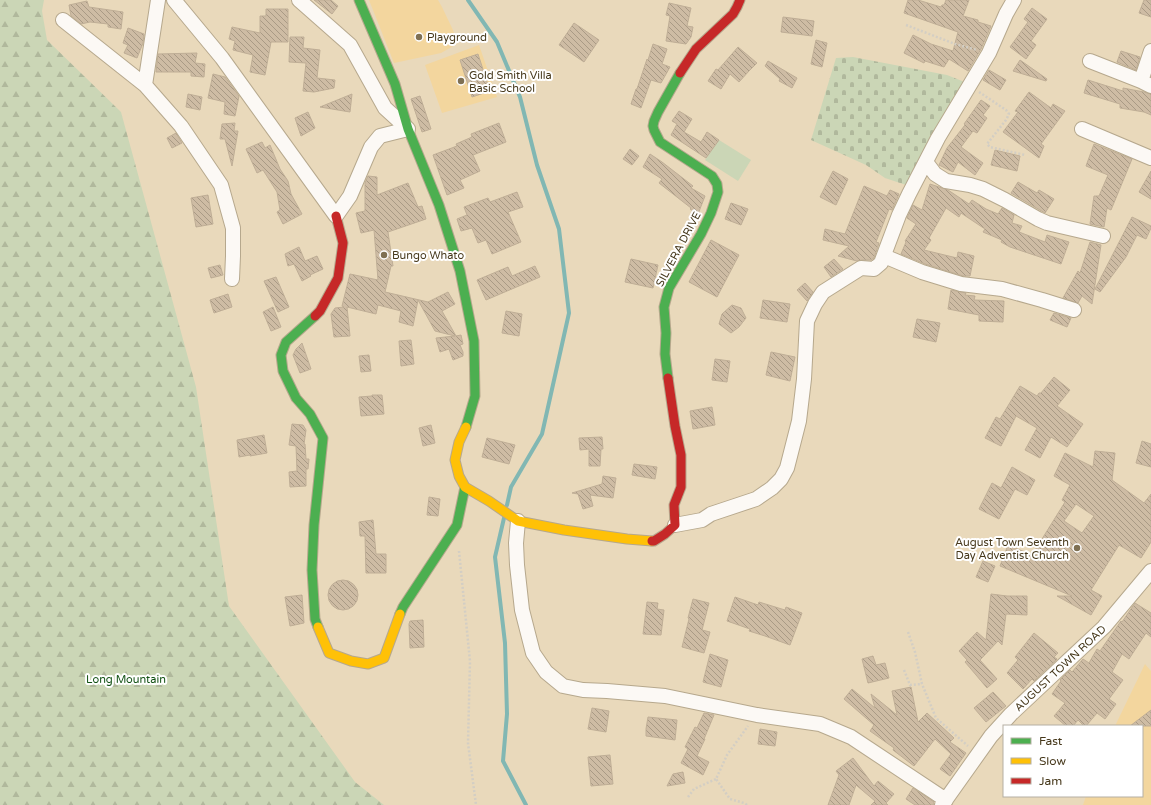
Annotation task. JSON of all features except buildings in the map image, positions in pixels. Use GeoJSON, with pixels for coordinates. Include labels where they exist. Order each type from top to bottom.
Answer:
{"type":"FeatureCollection","features":[{"type":"Feature","properties":{"kind":"street"},"geometry":{"type":"LineString","coordinates":[[145,85],[158,0]]}},
{"type":"Feature","properties":{"kind":"street"},"geometry":{"type":"LineString","coordinates":[[174,0],[222,58],[336,216],[343,243],[338,278],[320,311],[286,342],[281,355],[283,370],[296,398],[310,414],[323,438],[314,525],[312,570],[316,619],[329,653],[351,661],[368,664],[384,658],[403,607],[457,525],[465,487]]}},
{"type":"Feature","properties":{"kind":"street"},"geometry":{"type":"LineString","coordinates":[[299,0],[350,45],[385,108],[408,129]]}},
{"type":"Feature","properties":{"kind":"street"},"geometry":{"type":"LineString","coordinates":[[359,0],[394,84],[408,129],[439,205],[460,271],[474,341],[475,396],[468,422],[458,442],[455,460],[465,487],[514,518],[564,530],[627,539],[654,541],[675,525],[702,520],[711,514],[756,499],[772,488],[781,479],[787,468],[799,421],[804,379],[807,321],[815,304],[823,292],[861,268],[874,269],[881,263],[899,215],[954,111],[989,54],[1006,14],[1014,0]]}},
{"type":"Feature","properties":{"kind":"street","name":"SILVERA DRIVE"},"geometry":{"type":"LineString","coordinates":[[675,525],[674,505],[681,487],[681,455],[665,354],[666,333],[664,306],[669,288],[701,234],[711,213],[718,192],[717,184],[712,176],[660,142],[655,134],[652,124],[676,80],[696,49],[739,7],[740,0]]}},
{"type":"Feature","properties":{"kind":"street"},"geometry":{"type":"LineString","coordinates":[[63,20],[145,85],[181,126],[221,185],[233,228],[232,280]]}},
{"type":"Feature","properties":{"kind":"street"},"geometry":{"type":"LineString","coordinates":[[1090,61],[1146,84],[1151,50]]}},
{"type":"Feature","properties":{"kind":"street"},"geometry":{"type":"LineString","coordinates":[[336,216],[350,196],[371,147],[380,136],[408,129]]}},
{"type":"Feature","properties":{"kind":"street"},"geometry":{"type":"LineString","coordinates":[[1082,129],[1151,158]]}},
{"type":"Feature","properties":{"kind":"street"},"geometry":{"type":"LineString","coordinates":[[926,162],[935,174],[946,180],[982,189],[1047,223],[1103,236]]}},
{"type":"Feature","properties":{"kind":"street"},"geometry":{"type":"LineString","coordinates":[[884,256],[922,272],[961,284],[1002,289],[1074,310]]}},
{"type":"Feature","properties":{"kind":"street"},"geometry":{"type":"LineString","coordinates":[[514,518],[522,610],[533,653],[546,672],[563,686],[583,690],[665,696],[757,715],[820,724],[851,737],[944,802]]}},
{"type":"Feature","properties":{"kind":"street","name":"AUGUST TOWN ROAD"},"geometry":{"type":"LineString","coordinates":[[944,802],[991,736],[1011,714],[1104,627],[1151,571]]}},
{"type":"Feature","properties":{"kind":"path"},"geometry":{"type":"LineString","coordinates":[[906,25],[954,44],[989,54]]}},
{"type":"Feature","properties":{"kind":"path"},"geometry":{"type":"LineString","coordinates":[[970,86],[1006,110],[1009,114],[987,144],[990,147],[1025,155]]}},
{"type":"Feature","properties":{"kind":"path"},"geometry":{"type":"LineString","coordinates":[[459,546],[470,661],[468,743],[476,805]]}},
{"type":"Feature","properties":{"kind":"path"},"geometry":{"type":"LineString","coordinates":[[908,632],[915,652],[922,684],[936,718],[977,754]]}},
{"type":"Feature","properties":{"kind":"path"},"geometry":{"type":"LineString","coordinates":[[904,670],[910,685],[922,684]]}},
{"type":"Feature","properties":{"kind":"path"},"geometry":{"type":"LineString","coordinates":[[716,780],[727,755],[757,715]]}},
{"type":"Feature","properties":{"kind":"path"},"geometry":{"type":"LineString","coordinates":[[688,797],[694,789],[707,782],[716,780]]}},
{"type":"Feature","properties":{"kind":"path"},"geometry":{"type":"LineString","coordinates":[[716,780],[730,799],[730,805]]}},
{"type":"Feature","properties":{"kind":"path"},"geometry":{"type":"LineString","coordinates":[[730,799],[747,805]]}},
{"type":"Feature","properties":{"kind":"shaded area","name":"Playground"},"geometry":{"type":"Polygon","coordinates":[[[369,0],[438,0],[453,30],[457,44],[441,53],[394,63],[369,0]]]}},
{"type":"Feature","properties":{"kind":"shaded area","name":"Gold Smith Villa Basic School"},"geometry":{"type":"Polygon","coordinates":[[[479,45],[497,97],[442,113],[425,65],[479,45]]]}},
{"type":"Feature","properties":{"kind":"shaded area"},"geometry":{"type":"Polygon","coordinates":[[[1145,664],[1151,671],[1151,805],[1083,805],[1086,797],[1143,797],[1143,725],[1115,725],[1145,664]]]}},
{"type":"Feature","properties":{"kind":"green space","name":"Long Mountain"},"geometry":{"type":"Polygon","coordinates":[[[0,0],[44,0],[42,11],[47,40],[121,112],[196,387],[229,606],[355,782],[384,805],[0,805],[0,0]]]}},
{"type":"Feature","properties":{"kind":"green space"},"geometry":{"type":"Polygon","coordinates":[[[853,57],[947,75],[967,83],[912,187],[885,178],[866,165],[811,140],[836,58],[853,57]]]}},
{"type":"Feature","properties":{"kind":"green space"},"geometry":{"type":"Polygon","coordinates":[[[719,140],[751,160],[738,181],[705,160],[719,140]]]}},
{"type":"Feature","properties":{"kind":"waterway"},"geometry":{"type":"LineString","coordinates":[[468,0],[497,42],[520,97],[537,165],[559,229],[569,313],[542,434],[511,487],[507,505]]}},
{"type":"Feature","properties":{"kind":"waterway"},"geometry":{"type":"LineString","coordinates":[[504,518],[495,557],[505,643],[507,714],[503,761],[526,805]]}},
{"type":"Feature","properties":{"kind":"traffic: fast"},"geometry":{"type":"LineString","coordinates":[[359,0],[395,84],[408,129],[439,205],[460,271],[474,341],[475,396],[466,427]]}},
{"type":"Feature","properties":{"kind":"traffic: fast"},"geometry":{"type":"LineString","coordinates":[[668,378],[665,354],[666,333],[664,307],[669,288],[701,234],[711,213],[718,192],[717,184],[712,176],[660,142],[654,130],[654,121],[658,112],[680,73]]}},
{"type":"Feature","properties":{"kind":"traffic: fast"},"geometry":{"type":"LineString","coordinates":[[315,316],[286,342],[281,355],[283,371],[296,398],[310,414],[323,438],[314,525],[312,570],[315,619],[318,627]]}},
{"type":"Feature","properties":{"kind":"traffic: fast"},"geometry":{"type":"LineString","coordinates":[[400,614],[403,607],[457,525],[465,487]]}},
{"type":"Feature","properties":{"kind":"traffic: slow"},"geometry":{"type":"LineString","coordinates":[[466,427],[459,442],[455,460],[459,476],[465,487],[518,521],[564,530],[652,541]]}},
{"type":"Feature","properties":{"kind":"traffic: slow"},"geometry":{"type":"LineString","coordinates":[[318,627],[329,653],[351,661],[368,664],[384,658],[400,614]]}},
{"type":"Feature","properties":{"kind":"traffic: jam"},"geometry":{"type":"LineString","coordinates":[[680,73],[696,49],[733,14],[740,0]]}},
{"type":"Feature","properties":{"kind":"traffic: jam"},"geometry":{"type":"LineString","coordinates":[[315,316],[320,311],[338,278],[343,243],[336,216]]}},
{"type":"Feature","properties":{"kind":"traffic: jam"},"geometry":{"type":"LineString","coordinates":[[652,541],[665,534],[675,525],[674,505],[681,487],[681,455],[668,378]]}},
{"type":"Feature","properties":{"kind":"place","name":"Playground"},"geometry":{"type":"Point","coordinates":[419,37]}},
{"type":"Feature","properties":{"kind":"place","name":"Gold Smith Villa Basic School"},"geometry":{"type":"Point","coordinates":[461,81]}},
{"type":"Feature","properties":{"kind":"place","name":"Bungo Whato"},"geometry":{"type":"Point","coordinates":[384,255]}},
{"type":"Feature","properties":{"kind":"place","name":"August Town Seventh Day Adventist Church"},"geometry":{"type":"Point","coordinates":[1077,548]}}]}
